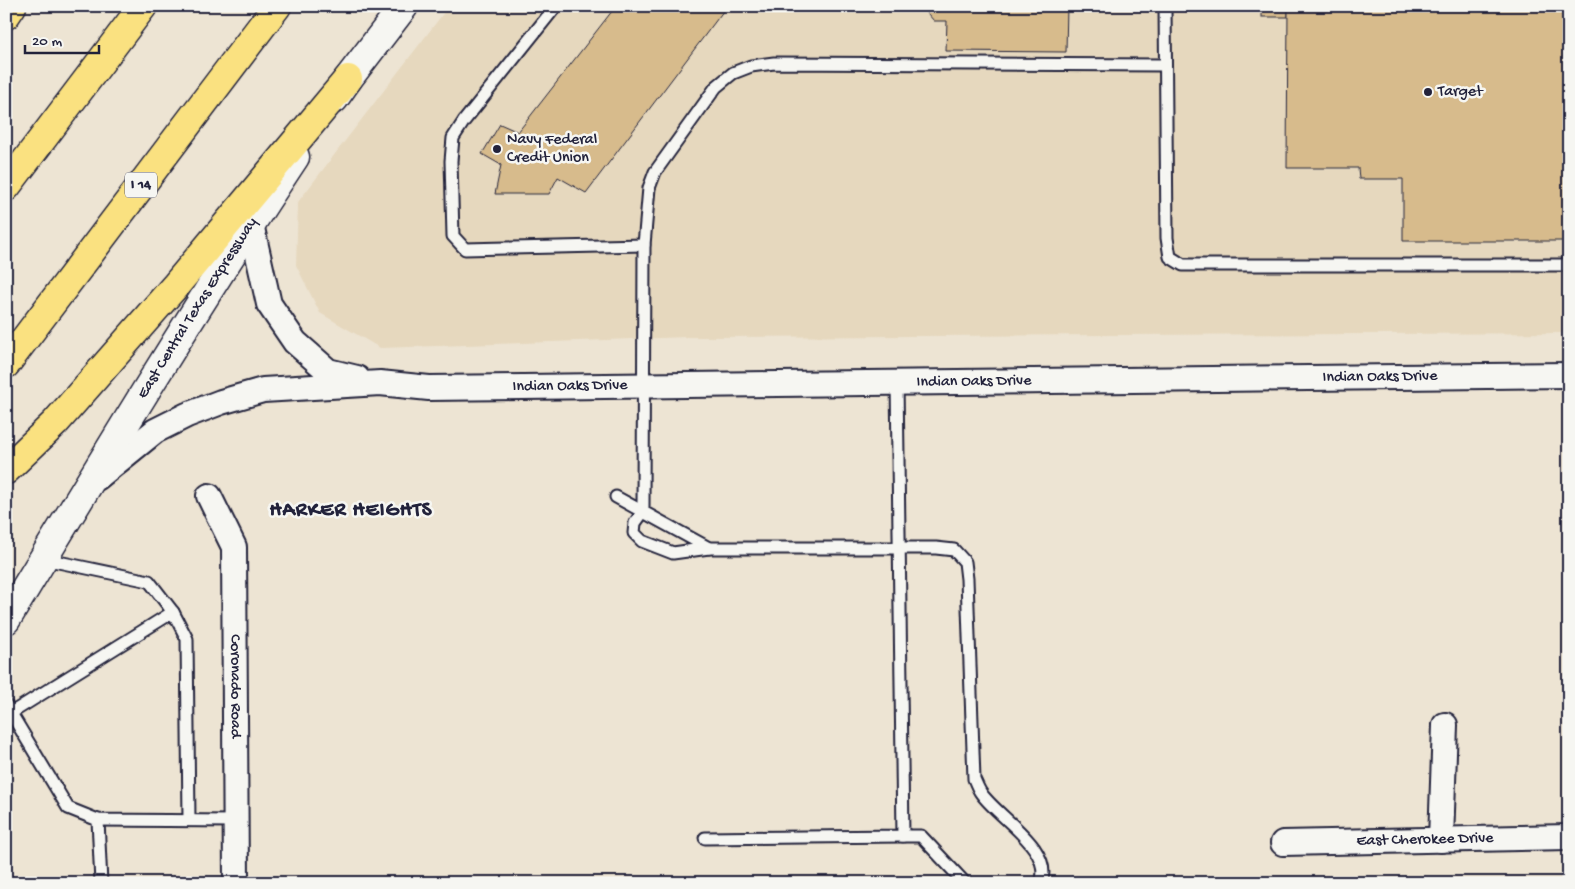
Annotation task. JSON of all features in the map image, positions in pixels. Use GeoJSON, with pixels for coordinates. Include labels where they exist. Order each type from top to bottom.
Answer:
{"type":"FeatureCollection","features":[{"type":"Feature","properties":{"kind":"highway"},"geometry":{"type":"LineString","coordinates":[[6,15],[12,6]]}},
{"type":"Feature","properties":{"kind":"highway"},"geometry":{"type":"LineString","coordinates":[[6,187],[143,6]]}},
{"type":"Feature","properties":{"kind":"highway","name":"I 14"},"geometry":{"type":"LineString","coordinates":[[6,364],[276,6]]}},
{"type":"Feature","properties":{"kind":"highway"},"geometry":{"type":"LineString","coordinates":[[6,470],[55,424],[176,285],[348,78]]}},
{"type":"Feature","properties":{"kind":"main road","name":"East Central Texas Expressway"},"geometry":{"type":"LineString","coordinates":[[6,620],[251,224],[348,78],[404,6]]}},
{"type":"Feature","properties":{"kind":"street"},"geometry":{"type":"LineString","coordinates":[[251,224],[269,304],[295,342],[328,371],[380,383]]}},
{"type":"Feature","properties":{"kind":"street","name":"Indian Oaks Drive"},"geometry":{"type":"LineString","coordinates":[[380,383],[430,388],[1569,375]]}},
{"type":"Feature","properties":{"kind":"street"},"geometry":{"type":"LineString","coordinates":[[86,488],[155,430],[221,402],[263,390],[380,383]]}},
{"type":"Feature","properties":{"kind":"street","name":"Coronado Road"},"geometry":{"type":"LineString","coordinates":[[209,496],[234,547],[236,883]]}},
{"type":"Feature","properties":{"kind":"street"},"geometry":{"type":"LineString","coordinates":[[1441,840],[1444,725]]}},
{"type":"Feature","properties":{"kind":"street","name":"East Cherokee Drive"},"geometry":{"type":"LineString","coordinates":[[1283,843],[1569,837]]}},
{"type":"Feature","properties":{"kind":"lane"},"geometry":{"type":"LineString","coordinates":[[556,6],[464,121],[453,138],[451,161],[453,236],[465,249],[644,245]]}},
{"type":"Feature","properties":{"kind":"lane"},"geometry":{"type":"LineString","coordinates":[[1165,6],[1167,238],[1170,257],[1183,265],[1569,265]]}},
{"type":"Feature","properties":{"kind":"lane"},"geometry":{"type":"LineString","coordinates":[[1041,883],[1044,866],[1036,850],[981,793],[974,779],[967,579],[964,562],[954,550],[709,548],[673,553],[642,541],[634,533],[634,523],[643,512],[644,245],[649,188],[655,172],[716,87],[733,73],[751,66],[774,63],[1165,64]]}},
{"type":"Feature","properties":{"kind":"lane"},"geometry":{"type":"LineString","coordinates":[[897,382],[903,836]]}},
{"type":"Feature","properties":{"kind":"lane"},"geometry":{"type":"LineString","coordinates":[[616,497],[709,548]]}},
{"type":"Feature","properties":{"kind":"lane"},"geometry":{"type":"LineString","coordinates":[[44,559],[149,581],[173,612],[187,639],[189,820]]}},
{"type":"Feature","properties":{"kind":"lane"},"geometry":{"type":"LineString","coordinates":[[173,612],[9,709],[68,808],[98,820],[236,821]]}},
{"type":"Feature","properties":{"kind":"lane"},"geometry":{"type":"LineString","coordinates":[[98,820],[101,883]]}},
{"type":"Feature","properties":{"kind":"lane"},"geometry":{"type":"LineString","coordinates":[[705,838],[922,836],[965,883]]}},
{"type":"Feature","properties":{"kind":"shaded area"},"geometry":{"type":"Polygon","coordinates":[[[449,6],[1569,6],[1569,333],[688,337],[380,348],[320,313],[296,265],[298,202],[449,6]]]}},
{"type":"Feature","properties":{"kind":"building"},"geometry":{"type":"Polygon","coordinates":[[[616,6],[727,6],[586,193],[558,177],[549,194],[495,194],[501,165],[482,154],[500,124],[518,132],[616,6]]]}},
{"type":"Feature","properties":{"kind":"building"},"geometry":{"type":"Polygon","coordinates":[[[921,6],[1067,6],[1066,52],[946,51],[947,21],[934,21],[921,6]]]}},
{"type":"Feature","properties":{"kind":"building"},"geometry":{"type":"Polygon","coordinates":[[[1262,6],[1288,6],[1288,17],[1262,17],[1262,6]]]}},
{"type":"Feature","properties":{"kind":"building","name":"Target"},"geometry":{"type":"Polygon","coordinates":[[[1288,6],[1569,6],[1569,241],[1403,241],[1403,179],[1359,179],[1358,168],[1287,168],[1288,6]]]}},
{"type":"Feature","properties":{"kind":"place","name":"Target"},"geometry":{"type":"Point","coordinates":[1428,92]}},
{"type":"Feature","properties":{"kind":"place","name":"Navy Federal Credit Union"},"geometry":{"type":"Point","coordinates":[497,149]}},
{"type":"Feature","properties":{"kind":"district","name":"HARKER HEIGHTS"},"geometry":{"type":"Point","coordinates":[351,511]}}]}
